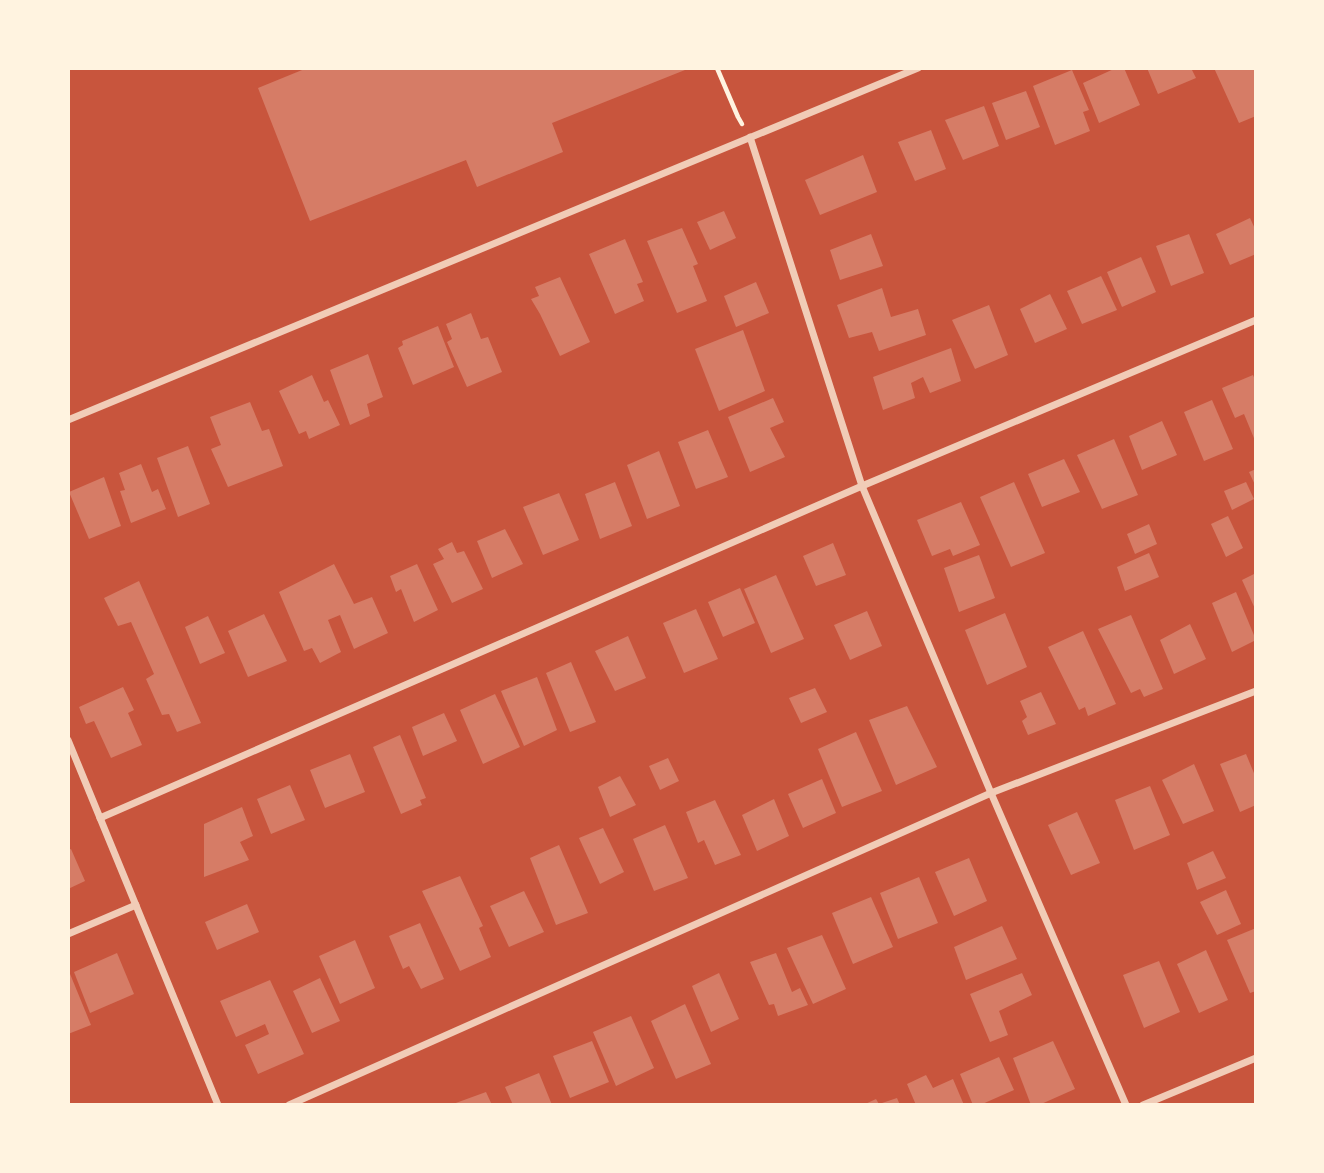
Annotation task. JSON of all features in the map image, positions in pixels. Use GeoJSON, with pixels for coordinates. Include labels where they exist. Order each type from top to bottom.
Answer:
{"type":"FeatureCollection","features":[{"type":"Feature","properties":{"kind":"street"},"geometry":{"type":"LineString","coordinates":[[68,420],[918,68]]}},
{"type":"Feature","properties":{"kind":"street"},"geometry":{"type":"LineString","coordinates":[[750,137],[862,486],[1126,1105]]}},
{"type":"Feature","properties":{"kind":"street"},"geometry":{"type":"LineString","coordinates":[[100,818],[862,486],[1256,320]]}},
{"type":"Feature","properties":{"kind":"street"},"geometry":{"type":"LineString","coordinates":[[289,1105],[991,793],[1256,691]]}},
{"type":"Feature","properties":{"kind":"street"},"geometry":{"type":"LineString","coordinates":[[68,740],[218,1105]]}},
{"type":"Feature","properties":{"kind":"street"},"geometry":{"type":"LineString","coordinates":[[68,934],[136,905]]}},
{"type":"Feature","properties":{"kind":"street"},"geometry":{"type":"LineString","coordinates":[[1143,1105],[1256,1058]]}},
{"type":"Feature","properties":{"kind":"path"},"geometry":{"type":"LineString","coordinates":[[718,68],[737,117],[750,137]]}},
{"type":"Feature","properties":{"kind":"building"},"geometry":{"type":"Polygon","coordinates":[[[307,68],[690,68],[552,123],[563,152],[477,187],[466,160],[310,221],[258,88],[307,68]]]}},
{"type":"Feature","properties":{"kind":"building"},"geometry":{"type":"Polygon","coordinates":[[[1116,68],[1124,68],[1140,105],[1099,123],[1083,83],[1116,68]]]}},
{"type":"Feature","properties":{"kind":"building"},"geometry":{"type":"Polygon","coordinates":[[[1147,68],[1191,68],[1196,78],[1158,94],[1147,68]]]}},
{"type":"Feature","properties":{"kind":"building"},"geometry":{"type":"Polygon","coordinates":[[[1214,68],[1256,68],[1256,116],[1239,123],[1214,68]]]}},
{"type":"Feature","properties":{"kind":"building"},"geometry":{"type":"Polygon","coordinates":[[[1072,70],[1089,110],[1083,112],[1090,131],[1055,145],[1033,86],[1072,70]]]}},
{"type":"Feature","properties":{"kind":"building"},"geometry":{"type":"Polygon","coordinates":[[[1026,91],[1040,127],[1006,140],[992,103],[1026,91]]]}},
{"type":"Feature","properties":{"kind":"building"},"geometry":{"type":"Polygon","coordinates":[[[984,106],[999,146],[963,160],[945,120],[984,106]]]}},
{"type":"Feature","properties":{"kind":"building"},"geometry":{"type":"Polygon","coordinates":[[[931,130],[946,169],[915,181],[898,142],[931,130]]]}},
{"type":"Feature","properties":{"kind":"building"},"geometry":{"type":"Polygon","coordinates":[[[863,155],[877,192],[820,215],[805,180],[863,155]]]}},
{"type":"Feature","properties":{"kind":"building"},"geometry":{"type":"Polygon","coordinates":[[[724,211],[736,238],[710,250],[697,222],[724,211]]]}},
{"type":"Feature","properties":{"kind":"building"},"geometry":{"type":"Polygon","coordinates":[[[1250,218],[1256,231],[1256,254],[1230,265],[1216,234],[1250,218]]]}},
{"type":"Feature","properties":{"kind":"building"},"geometry":{"type":"Polygon","coordinates":[[[682,228],[698,264],[693,266],[707,301],[677,313],[647,241],[682,228]]]}},
{"type":"Feature","properties":{"kind":"building"},"geometry":{"type":"Polygon","coordinates":[[[871,234],[883,266],[840,280],[830,250],[871,234]]]}},
{"type":"Feature","properties":{"kind":"building"},"geometry":{"type":"Polygon","coordinates":[[[1189,234],[1204,273],[1171,286],[1156,246],[1189,234]]]}},
{"type":"Feature","properties":{"kind":"building"},"geometry":{"type":"Polygon","coordinates":[[[625,239],[643,282],[637,284],[644,301],[615,314],[589,254],[625,239]]]}},
{"type":"Feature","properties":{"kind":"building"},"geometry":{"type":"Polygon","coordinates":[[[1141,257],[1156,292],[1122,307],[1107,272],[1141,257]]]}},
{"type":"Feature","properties":{"kind":"building"},"geometry":{"type":"Polygon","coordinates":[[[1101,276],[1117,310],[1082,324],[1067,291],[1101,276]]]}},
{"type":"Feature","properties":{"kind":"building"},"geometry":{"type":"Polygon","coordinates":[[[560,277],[590,342],[560,356],[531,299],[539,296],[535,287],[560,277]]]}},
{"type":"Feature","properties":{"kind":"building"},"geometry":{"type":"Polygon","coordinates":[[[756,282],[769,313],[736,327],[724,296],[756,282]]]}},
{"type":"Feature","properties":{"kind":"building"},"geometry":{"type":"Polygon","coordinates":[[[882,288],[891,317],[918,309],[926,335],[879,351],[872,332],[849,338],[837,305],[882,288]]]}},
{"type":"Feature","properties":{"kind":"building"},"geometry":{"type":"Polygon","coordinates":[[[1050,294],[1067,329],[1035,343],[1020,309],[1050,294]]]}},
{"type":"Feature","properties":{"kind":"building"},"geometry":{"type":"Polygon","coordinates":[[[989,305],[1008,355],[975,369],[952,320],[989,305]]]}},
{"type":"Feature","properties":{"kind":"building"},"geometry":{"type":"Polygon","coordinates":[[[471,313],[481,339],[488,337],[502,372],[467,387],[447,342],[452,339],[446,324],[471,313]]]}},
{"type":"Feature","properties":{"kind":"building"},"geometry":{"type":"Polygon","coordinates":[[[438,326],[454,367],[413,385],[398,348],[403,345],[402,341],[438,326]]]}},
{"type":"Feature","properties":{"kind":"building"},"geometry":{"type":"Polygon","coordinates":[[[743,330],[765,391],[719,411],[695,349],[743,330]]]}},
{"type":"Feature","properties":{"kind":"building"},"geometry":{"type":"Polygon","coordinates":[[[951,348],[961,381],[930,393],[923,377],[911,383],[915,398],[883,410],[873,377],[951,348]]]}},
{"type":"Feature","properties":{"kind":"building"},"geometry":{"type":"Polygon","coordinates":[[[368,354],[383,397],[367,404],[370,416],[350,425],[330,370],[368,354]]]}},
{"type":"Feature","properties":{"kind":"building"},"geometry":{"type":"Polygon","coordinates":[[[312,375],[324,402],[328,400],[340,425],[309,439],[306,431],[299,434],[279,391],[312,375]]]}},
{"type":"Feature","properties":{"kind":"building"},"geometry":{"type":"Polygon","coordinates":[[[1253,375],[1256,382],[1256,443],[1244,414],[1235,418],[1222,388],[1253,375]]]}},
{"type":"Feature","properties":{"kind":"building"},"geometry":{"type":"Polygon","coordinates":[[[773,398],[784,422],[770,428],[785,457],[750,472],[728,417],[773,398]]]}},
{"type":"Feature","properties":{"kind":"building"},"geometry":{"type":"Polygon","coordinates":[[[1212,400],[1233,449],[1204,461],[1184,412],[1212,400]]]}},
{"type":"Feature","properties":{"kind":"building"},"geometry":{"type":"Polygon","coordinates":[[[250,402],[262,431],[269,429],[283,466],[228,487],[211,449],[221,445],[210,417],[250,402]]]}},
{"type":"Feature","properties":{"kind":"building"},"geometry":{"type":"Polygon","coordinates":[[[1162,421],[1177,455],[1142,470],[1129,436],[1162,421]]]}},
{"type":"Feature","properties":{"kind":"building"},"geometry":{"type":"Polygon","coordinates":[[[708,430],[728,477],[696,489],[678,442],[708,430]]]}},
{"type":"Feature","properties":{"kind":"building"},"geometry":{"type":"Polygon","coordinates":[[[1114,439],[1138,495],[1102,509],[1077,455],[1114,439]]]}},
{"type":"Feature","properties":{"kind":"building"},"geometry":{"type":"Polygon","coordinates":[[[188,446],[210,504],[178,517],[157,458],[188,446]]]}},
{"type":"Feature","properties":{"kind":"building"},"geometry":{"type":"Polygon","coordinates":[[[659,451],[680,506],[647,519],[627,465],[659,451]]]}},
{"type":"Feature","properties":{"kind":"building"},"geometry":{"type":"Polygon","coordinates":[[[1064,459],[1080,492],[1042,507],[1028,474],[1064,459]]]}},
{"type":"Feature","properties":{"kind":"building"},"geometry":{"type":"Polygon","coordinates":[[[141,464],[152,492],[158,489],[166,509],[131,523],[120,491],[125,490],[119,473],[141,464]]]}},
{"type":"Feature","properties":{"kind":"building"},"geometry":{"type":"Polygon","coordinates":[[[1256,469],[1256,487],[1249,472],[1256,469]]]}},
{"type":"Feature","properties":{"kind":"building"},"geometry":{"type":"Polygon","coordinates":[[[104,477],[121,526],[89,539],[69,492],[104,477]]]}},
{"type":"Feature","properties":{"kind":"building"},"geometry":{"type":"Polygon","coordinates":[[[615,482],[632,526],[600,539],[585,494],[615,482]]]}},
{"type":"Feature","properties":{"kind":"building"},"geometry":{"type":"Polygon","coordinates":[[[1014,482],[1045,553],[1011,567],[980,497],[1014,482]]]}},
{"type":"Feature","properties":{"kind":"building"},"geometry":{"type":"Polygon","coordinates":[[[1246,482],[1254,499],[1232,510],[1224,491],[1246,482]]]}},
{"type":"Feature","properties":{"kind":"building"},"geometry":{"type":"Polygon","coordinates":[[[559,493],[579,540],[543,555],[523,507],[559,493]]]}},
{"type":"Feature","properties":{"kind":"building"},"geometry":{"type":"Polygon","coordinates":[[[961,502],[980,545],[953,556],[950,549],[932,556],[917,520],[961,502]]]}},
{"type":"Feature","properties":{"kind":"building"},"geometry":{"type":"Polygon","coordinates":[[[1228,516],[1243,548],[1226,557],[1211,524],[1228,516]]]}},
{"type":"Feature","properties":{"kind":"building"},"geometry":{"type":"Polygon","coordinates":[[[1149,524],[1157,544],[1135,554],[1127,534],[1149,524]]]}},
{"type":"Feature","properties":{"kind":"building"},"geometry":{"type":"Polygon","coordinates":[[[505,529],[523,564],[492,578],[477,541],[505,529]]]}},
{"type":"Feature","properties":{"kind":"building"},"geometry":{"type":"Polygon","coordinates":[[[452,542],[457,553],[464,551],[483,589],[452,603],[433,564],[444,559],[438,549],[452,542]]]}},
{"type":"Feature","properties":{"kind":"building"},"geometry":{"type":"Polygon","coordinates":[[[833,543],[846,575],[816,586],[803,556],[833,543]]]}},
{"type":"Feature","properties":{"kind":"building"},"geometry":{"type":"Polygon","coordinates":[[[1149,553],[1159,577],[1125,591],[1117,567],[1149,553]]]}},
{"type":"Feature","properties":{"kind":"building"},"geometry":{"type":"Polygon","coordinates":[[[979,555],[995,598],[959,612],[944,568],[979,555]]]}},
{"type":"Feature","properties":{"kind":"building"},"geometry":{"type":"Polygon","coordinates":[[[334,564],[354,604],[372,597],[388,633],[354,649],[340,615],[328,620],[341,652],[320,663],[312,648],[304,651],[279,592],[334,564]]]}},
{"type":"Feature","properties":{"kind":"building"},"geometry":{"type":"Polygon","coordinates":[[[417,564],[438,610],[414,622],[401,589],[396,592],[390,576],[417,564]]]}},
{"type":"Feature","properties":{"kind":"building"},"geometry":{"type":"Polygon","coordinates":[[[1256,573],[1256,611],[1242,580],[1256,573]]]}},
{"type":"Feature","properties":{"kind":"building"},"geometry":{"type":"Polygon","coordinates":[[[776,575],[804,639],[771,653],[744,589],[776,575]]]}},
{"type":"Feature","properties":{"kind":"building"},"geometry":{"type":"Polygon","coordinates":[[[139,581],[201,723],[177,732],[169,714],[162,715],[146,679],[154,674],[131,622],[118,626],[104,598],[139,581]]]}},
{"type":"Feature","properties":{"kind":"building"},"geometry":{"type":"Polygon","coordinates":[[[740,588],[755,623],[723,637],[708,602],[740,588]]]}},
{"type":"Feature","properties":{"kind":"building"},"geometry":{"type":"Polygon","coordinates":[[[1236,592],[1256,640],[1232,652],[1212,603],[1236,592]]]}},
{"type":"Feature","properties":{"kind":"building"},"geometry":{"type":"Polygon","coordinates":[[[696,609],[718,659],[684,673],[663,623],[696,609]]]}},
{"type":"Feature","properties":{"kind":"building"},"geometry":{"type":"Polygon","coordinates":[[[867,611],[882,646],[850,660],[834,625],[867,611]]]}},
{"type":"Feature","properties":{"kind":"building"},"geometry":{"type":"Polygon","coordinates":[[[1005,613],[1027,667],[987,685],[965,630],[1005,613]]]}},
{"type":"Feature","properties":{"kind":"building"},"geometry":{"type":"Polygon","coordinates":[[[264,614],[287,661],[248,677],[228,631],[264,614]]]}},
{"type":"Feature","properties":{"kind":"building"},"geometry":{"type":"Polygon","coordinates":[[[1131,615],[1163,689],[1144,697],[1140,689],[1131,693],[1098,629],[1131,615]]]}},
{"type":"Feature","properties":{"kind":"building"},"geometry":{"type":"Polygon","coordinates":[[[208,616],[225,653],[200,664],[185,627],[208,616]]]}},
{"type":"Feature","properties":{"kind":"building"},"geometry":{"type":"Polygon","coordinates":[[[1190,624],[1206,659],[1174,674],[1160,640],[1190,624]]]}},
{"type":"Feature","properties":{"kind":"building"},"geometry":{"type":"Polygon","coordinates":[[[1083,631],[1116,704],[1088,716],[1085,707],[1079,710],[1048,647],[1083,631]]]}},
{"type":"Feature","properties":{"kind":"building"},"geometry":{"type":"Polygon","coordinates":[[[628,636],[646,678],[615,691],[595,651],[628,636]]]}},
{"type":"Feature","properties":{"kind":"building"},"geometry":{"type":"Polygon","coordinates":[[[571,662],[596,722],[570,732],[546,673],[571,662]]]}},
{"type":"Feature","properties":{"kind":"building"},"geometry":{"type":"Polygon","coordinates":[[[537,677],[557,730],[524,746],[501,691],[537,677]]]}},
{"type":"Feature","properties":{"kind":"building"},"geometry":{"type":"Polygon","coordinates":[[[123,687],[134,710],[128,713],[142,745],[111,758],[94,721],[86,724],[79,707],[123,687]]]}},
{"type":"Feature","properties":{"kind":"building"},"geometry":{"type":"Polygon","coordinates":[[[815,688],[827,712],[801,723],[789,698],[815,688]]]}},
{"type":"Feature","properties":{"kind":"building"},"geometry":{"type":"Polygon","coordinates":[[[1041,692],[1056,724],[1028,735],[1022,721],[1027,717],[1020,701],[1041,692]]]}},
{"type":"Feature","properties":{"kind":"building"},"geometry":{"type":"Polygon","coordinates":[[[495,694],[520,747],[483,764],[460,710],[495,694]]]}},
{"type":"Feature","properties":{"kind":"building"},"geometry":{"type":"Polygon","coordinates":[[[907,706],[937,767],[896,785],[869,720],[907,706]]]}},
{"type":"Feature","properties":{"kind":"building"},"geometry":{"type":"Polygon","coordinates":[[[444,713],[457,741],[423,756],[412,727],[444,713]]]}},
{"type":"Feature","properties":{"kind":"building"},"geometry":{"type":"Polygon","coordinates":[[[856,732],[882,791],[842,807],[818,749],[856,732]]]}},
{"type":"Feature","properties":{"kind":"building"},"geometry":{"type":"Polygon","coordinates":[[[400,735],[426,798],[420,800],[422,805],[401,814],[373,747],[400,735]]]}},
{"type":"Feature","properties":{"kind":"building"},"geometry":{"type":"Polygon","coordinates":[[[350,754],[365,792],[325,808],[310,770],[350,754]]]}},
{"type":"Feature","properties":{"kind":"building"},"geometry":{"type":"Polygon","coordinates":[[[1246,754],[1256,778],[1256,805],[1240,812],[1220,764],[1246,754]]]}},
{"type":"Feature","properties":{"kind":"building"},"geometry":{"type":"Polygon","coordinates":[[[668,758],[679,781],[660,790],[649,766],[668,758]]]}},
{"type":"Feature","properties":{"kind":"building"},"geometry":{"type":"Polygon","coordinates":[[[1194,764],[1214,811],[1183,824],[1162,780],[1194,764]]]}},
{"type":"Feature","properties":{"kind":"building"},"geometry":{"type":"Polygon","coordinates":[[[620,776],[636,805],[610,817],[598,787],[620,776]]]}},
{"type":"Feature","properties":{"kind":"building"},"geometry":{"type":"Polygon","coordinates":[[[822,779],[836,813],[803,828],[788,794],[822,779]]]}},
{"type":"Feature","properties":{"kind":"building"},"geometry":{"type":"Polygon","coordinates":[[[290,785],[305,820],[271,834],[257,799],[290,785]]]}},
{"type":"Feature","properties":{"kind":"building"},"geometry":{"type":"Polygon","coordinates":[[[1150,786],[1170,835],[1134,850],[1115,800],[1150,786]]]}},
{"type":"Feature","properties":{"kind":"building"},"geometry":{"type":"Polygon","coordinates":[[[774,799],[789,836],[757,851],[742,815],[774,799]]]}},
{"type":"Feature","properties":{"kind":"building"},"geometry":{"type":"Polygon","coordinates":[[[715,800],[741,855],[715,865],[704,840],[698,843],[686,812],[715,800]]]}},
{"type":"Feature","properties":{"kind":"building"},"geometry":{"type":"Polygon","coordinates":[[[242,807],[253,836],[240,842],[249,860],[204,877],[204,824],[242,807]]]}},
{"type":"Feature","properties":{"kind":"building"},"geometry":{"type":"Polygon","coordinates":[[[1077,812],[1100,863],[1071,875],[1048,825],[1077,812]]]}},
{"type":"Feature","properties":{"kind":"building"},"geometry":{"type":"Polygon","coordinates":[[[665,825],[688,878],[654,891],[633,839],[665,825]]]}},
{"type":"Feature","properties":{"kind":"building"},"geometry":{"type":"Polygon","coordinates":[[[603,828],[624,872],[600,884],[579,838],[603,828]]]}},
{"type":"Feature","properties":{"kind":"building"},"geometry":{"type":"Polygon","coordinates":[[[559,845],[588,913],[556,925],[530,858],[559,845]]]}},
{"type":"Feature","properties":{"kind":"building"},"geometry":{"type":"Polygon","coordinates":[[[71,849],[85,881],[68,889],[68,850],[71,849]]]}},
{"type":"Feature","properties":{"kind":"building"},"geometry":{"type":"Polygon","coordinates":[[[1213,851],[1226,878],[1197,890],[1187,863],[1213,851]]]}},
{"type":"Feature","properties":{"kind":"building"},"geometry":{"type":"Polygon","coordinates":[[[969,858],[987,901],[954,916],[935,872],[969,858]]]}},
{"type":"Feature","properties":{"kind":"building"},"geometry":{"type":"Polygon","coordinates":[[[460,876],[483,926],[479,928],[491,957],[460,971],[422,891],[460,876]]]}},
{"type":"Feature","properties":{"kind":"building"},"geometry":{"type":"Polygon","coordinates":[[[919,877],[938,923],[898,939],[880,893],[919,877]]]}},
{"type":"Feature","properties":{"kind":"building"},"geometry":{"type":"Polygon","coordinates":[[[1226,890],[1241,924],[1217,935],[1200,902],[1226,890]]]}},
{"type":"Feature","properties":{"kind":"building"},"geometry":{"type":"Polygon","coordinates":[[[524,891],[544,932],[509,947],[490,906],[524,891]]]}},
{"type":"Feature","properties":{"kind":"building"},"geometry":{"type":"Polygon","coordinates":[[[871,897],[893,947],[853,964],[832,913],[871,897]]]}},
{"type":"Feature","properties":{"kind":"building"},"geometry":{"type":"Polygon","coordinates":[[[247,904],[259,932],[217,950],[205,922],[247,904]]]}},
{"type":"Feature","properties":{"kind":"building"},"geometry":{"type":"Polygon","coordinates":[[[420,923],[444,979],[421,989],[409,966],[403,969],[389,936],[420,923]]]}},
{"type":"Feature","properties":{"kind":"building"},"geometry":{"type":"Polygon","coordinates":[[[1002,926],[1017,959],[966,980],[954,947],[1002,926]]]}},
{"type":"Feature","properties":{"kind":"building"},"geometry":{"type":"Polygon","coordinates":[[[1256,928],[1256,991],[1250,993],[1227,940],[1256,928]]]}},
{"type":"Feature","properties":{"kind":"building"},"geometry":{"type":"Polygon","coordinates":[[[822,935],[846,989],[813,1004],[787,948],[822,935]]]}},
{"type":"Feature","properties":{"kind":"building"},"geometry":{"type":"Polygon","coordinates":[[[355,940],[375,988],[340,1004],[319,956],[355,940]]]}},
{"type":"Feature","properties":{"kind":"building"},"geometry":{"type":"Polygon","coordinates":[[[1206,950],[1228,1000],[1199,1013],[1177,964],[1206,950]]]}},
{"type":"Feature","properties":{"kind":"building"},"geometry":{"type":"Polygon","coordinates":[[[117,953],[134,994],[90,1013],[74,972],[117,953]]]}},
{"type":"Feature","properties":{"kind":"building"},"geometry":{"type":"Polygon","coordinates":[[[776,953],[792,992],[800,988],[808,1005],[778,1016],[774,1004],[769,1005],[750,962],[776,953]]]}},
{"type":"Feature","properties":{"kind":"building"},"geometry":{"type":"Polygon","coordinates":[[[1159,961],[1180,1012],[1144,1028],[1123,975],[1159,961]]]}},
{"type":"Feature","properties":{"kind":"building"},"geometry":{"type":"Polygon","coordinates":[[[68,969],[91,1025],[68,1034],[68,969]]]}},
{"type":"Feature","properties":{"kind":"building"},"geometry":{"type":"Polygon","coordinates":[[[719,973],[739,1019],[711,1032],[692,986],[719,973]]]}},
{"type":"Feature","properties":{"kind":"building"},"geometry":{"type":"Polygon","coordinates":[[[1022,973],[1032,995],[999,1011],[1008,1035],[990,1042],[970,994],[1022,973]]]}},
{"type":"Feature","properties":{"kind":"building"},"geometry":{"type":"Polygon","coordinates":[[[320,978],[340,1021],[312,1033],[293,991],[320,978]]]}},
{"type":"Feature","properties":{"kind":"building"},"geometry":{"type":"Polygon","coordinates":[[[270,980],[304,1054],[258,1074],[245,1045],[269,1034],[265,1024],[236,1037],[220,1001],[270,980]]]}},
{"type":"Feature","properties":{"kind":"building"},"geometry":{"type":"Polygon","coordinates":[[[685,1004],[711,1064],[676,1079],[651,1021],[685,1004]]]}},
{"type":"Feature","properties":{"kind":"building"},"geometry":{"type":"Polygon","coordinates":[[[631,1016],[654,1068],[616,1086],[593,1032],[631,1016]]]}},
{"type":"Feature","properties":{"kind":"building"},"geometry":{"type":"Polygon","coordinates":[[[592,1041],[609,1082],[570,1098],[553,1056],[592,1041]]]}},
{"type":"Feature","properties":{"kind":"building"},"geometry":{"type":"Polygon","coordinates":[[[1053,1041],[1075,1089],[1039,1105],[1031,1105],[1013,1058],[1053,1041]]]}},
{"type":"Feature","properties":{"kind":"building"},"geometry":{"type":"Polygon","coordinates":[[[999,1057],[1014,1090],[980,1105],[973,1105],[960,1074],[999,1057]]]}},
{"type":"Feature","properties":{"kind":"building"},"geometry":{"type":"Polygon","coordinates":[[[539,1073],[552,1105],[513,1105],[505,1087],[539,1073]]]}},
{"type":"Feature","properties":{"kind":"building"},"geometry":{"type":"Polygon","coordinates":[[[926,1075],[933,1088],[953,1079],[964,1105],[916,1105],[907,1084],[926,1075]]]}},
{"type":"Feature","properties":{"kind":"building"},"geometry":{"type":"Polygon","coordinates":[[[486,1092],[492,1105],[453,1105],[453,1104],[486,1092]]]}},
{"type":"Feature","properties":{"kind":"building"},"geometry":{"type":"Polygon","coordinates":[[[897,1098],[900,1105],[863,1105],[876,1099],[879,1104],[897,1098]]]}}]}
